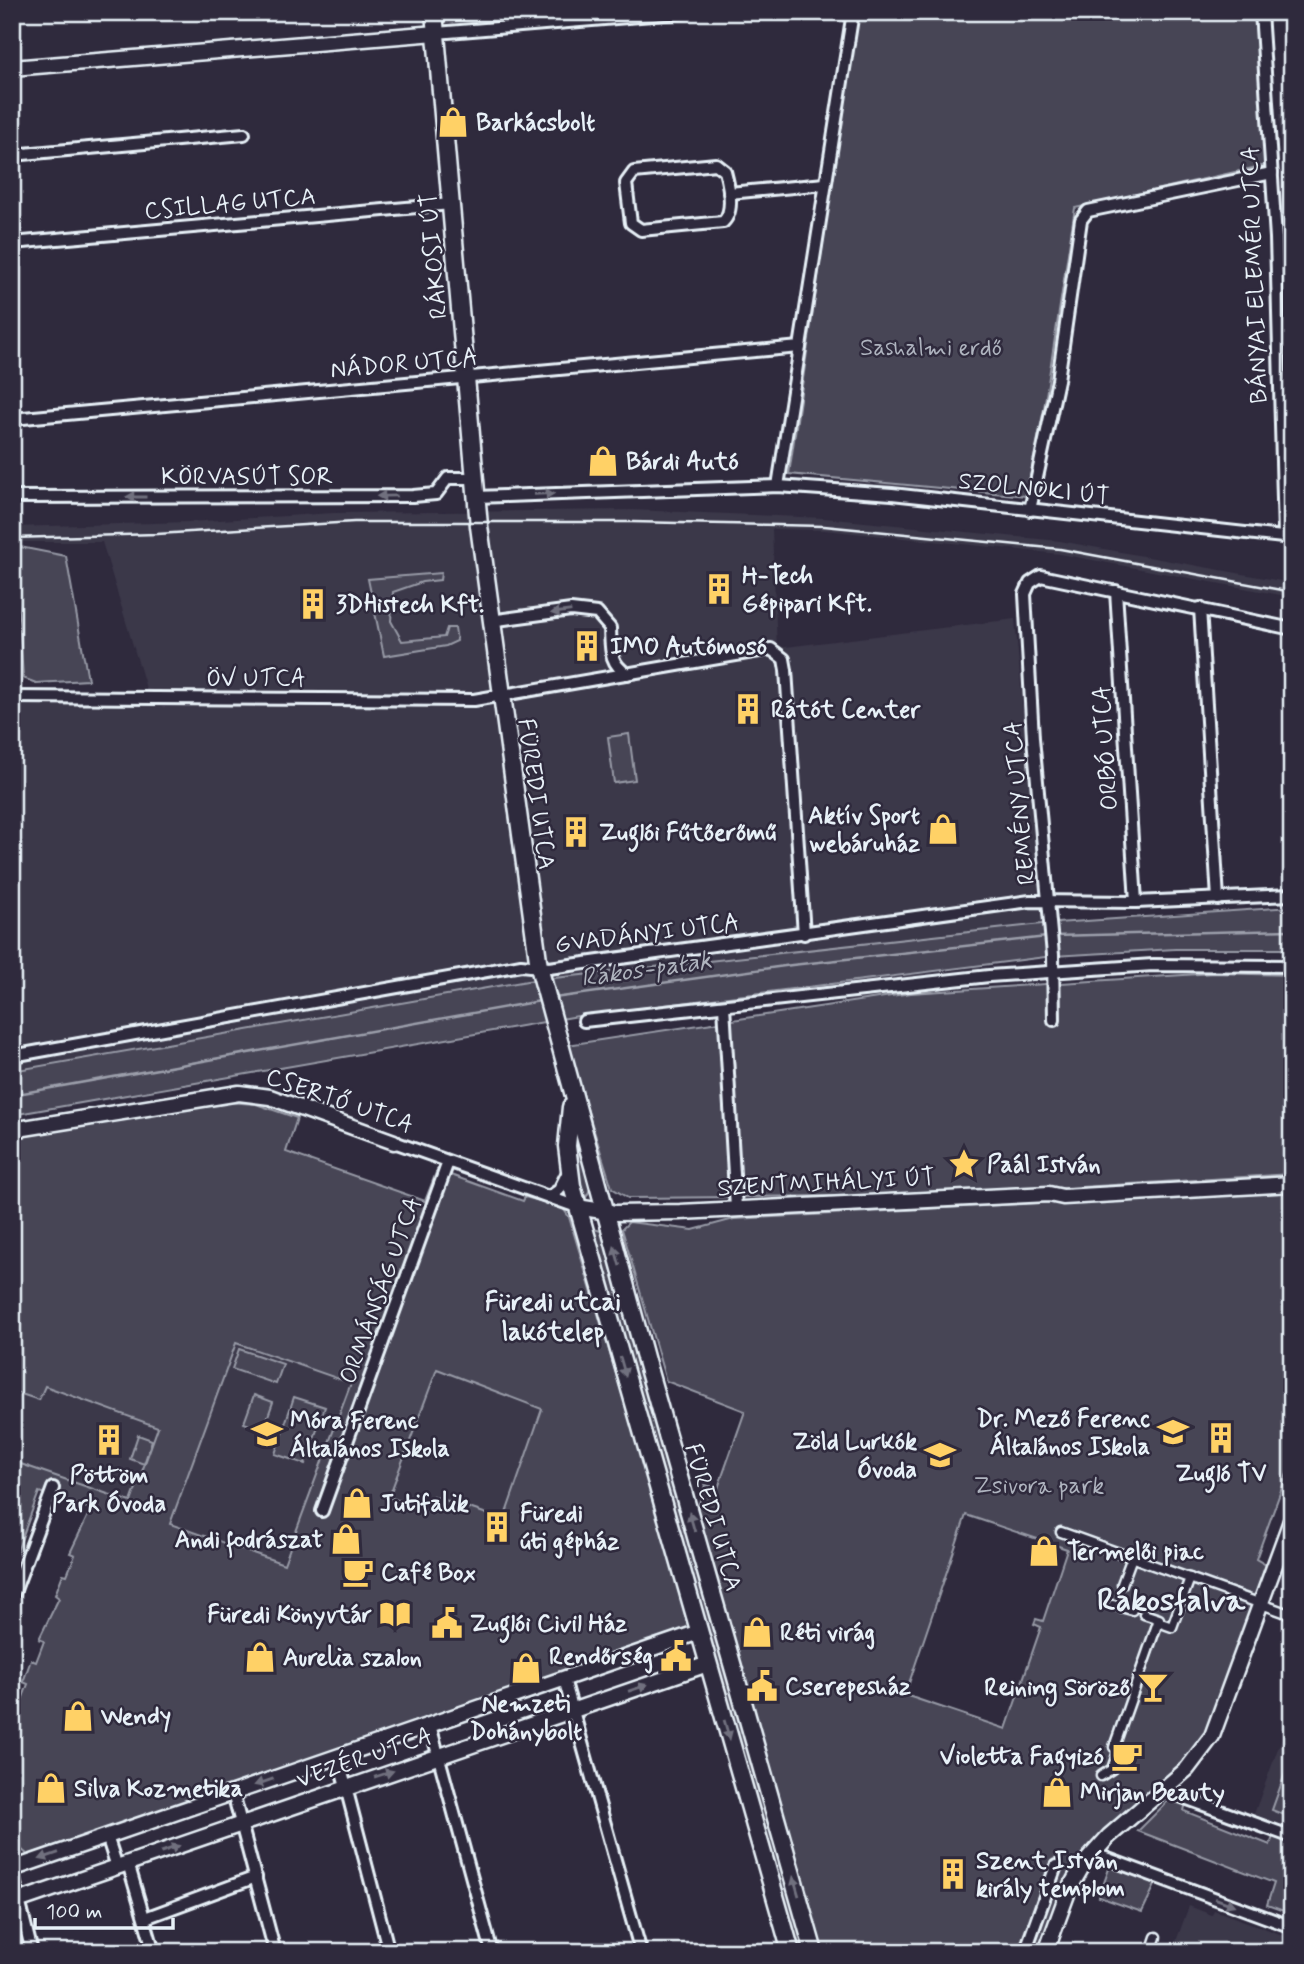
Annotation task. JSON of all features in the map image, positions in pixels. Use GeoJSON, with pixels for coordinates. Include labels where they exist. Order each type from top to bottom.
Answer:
{"type":"FeatureCollection","features":[{"type":"Feature","properties":{"kind":"main road","name":"RÁKOSI ÚT"},"geometry":{"type":"LineString","coordinates":[[434,12],[476,496]]}},
{"type":"Feature","properties":{"kind":"main road","name":"FÜREDI UTCA"},"geometry":{"type":"LineString","coordinates":[[476,496],[490,621],[539,967],[604,1212],[814,1952]]}},
{"type":"Feature","properties":{"kind":"main road","name":"FÜREDI UTCA"},"geometry":{"type":"LineString","coordinates":[[572,1094],[568,1172],[791,1952]]}},
{"type":"Feature","properties":{"kind":"street"},"geometry":{"type":"LineString","coordinates":[[12,68],[688,12]]}},
{"type":"Feature","properties":{"kind":"street"},"geometry":{"type":"LineString","coordinates":[[476,496],[778,486],[853,12]]}},
{"type":"Feature","properties":{"kind":"street","name":"BÁNYAI ELEMÉR UTCA"},"geometry":{"type":"LineString","coordinates":[[1261,12],[1272,173],[1288,537]]}},
{"type":"Feature","properties":{"kind":"street"},"geometry":{"type":"LineString","coordinates":[[12,155],[243,134]]}},
{"type":"Feature","properties":{"kind":"street"},"geometry":{"type":"LineString","coordinates":[[713,163],[725,172],[729,193],[730,212],[723,222],[642,230],[631,223],[626,183],[636,171],[713,163]]}},
{"type":"Feature","properties":{"kind":"street"},"geometry":{"type":"LineString","coordinates":[[1030,510],[1058,380],[1081,220],[1088,211],[1272,173]]}},
{"type":"Feature","properties":{"kind":"street"},"geometry":{"type":"LineString","coordinates":[[729,193],[825,184]]}},
{"type":"Feature","properties":{"kind":"street","name":"CSILLAG UTCA"},"geometry":{"type":"LineString","coordinates":[[12,243],[451,204]]}},
{"type":"Feature","properties":{"kind":"street","name":"NÁDOR UTCA"},"geometry":{"type":"LineString","coordinates":[[12,419],[800,347]]}},
{"type":"Feature","properties":{"kind":"street"},"geometry":{"type":"LineString","coordinates":[[1279,348],[1292,348]]}},
{"type":"Feature","properties":{"kind":"street","name":"KÖRVASÚT SOR"},"geometry":{"type":"LineString","coordinates":[[12,496],[413,496],[436,494],[448,478],[474,478]]}},
{"type":"Feature","properties":{"kind":"street","name":"SZOLNOKI ÚT"},"geometry":{"type":"LineString","coordinates":[[778,486],[892,494],[1288,537]]}},
{"type":"Feature","properties":{"kind":"street","name":"REMÉNY UTCA"},"geometry":{"type":"LineString","coordinates":[[1054,1020],[1051,924],[1033,738],[1026,594],[1030,583],[1041,576],[1116,591]]}},
{"type":"Feature","properties":{"kind":"street"},"geometry":{"type":"LineString","coordinates":[[1116,591],[1292,629]]}},
{"type":"Feature","properties":{"kind":"street","name":"ORBÓ UTCA"},"geometry":{"type":"LineString","coordinates":[[1116,591],[1136,902]]}},
{"type":"Feature","properties":{"kind":"street"},"geometry":{"type":"LineString","coordinates":[[1200,608],[1217,899]]}},
{"type":"Feature","properties":{"kind":"street"},"geometry":{"type":"LineString","coordinates":[[490,621],[571,610],[597,613],[610,628],[611,658],[616,667],[627,674]]}},
{"type":"Feature","properties":{"kind":"street","name":"ÖV UTCA"},"geometry":{"type":"LineString","coordinates":[[12,697],[474,700],[771,649],[784,659],[786,670],[804,934]]}},
{"type":"Feature","properties":{"kind":"street","name":"GVADÁNYI UTCA"},"geometry":{"type":"LineString","coordinates":[[12,1056],[521,965],[539,967],[804,934],[1030,901],[1136,902],[1292,895]]}},
{"type":"Feature","properties":{"kind":"street"},"geometry":{"type":"LineString","coordinates":[[583,1020],[989,976],[1153,965],[1292,966]]}},
{"type":"Feature","properties":{"kind":"street"},"geometry":{"type":"LineString","coordinates":[[724,1006],[736,1208]]}},
{"type":"Feature","properties":{"kind":"street","name":"CSERTŐ UTCA"},"geometry":{"type":"LineString","coordinates":[[12,1130],[240,1093],[270,1097],[577,1207],[604,1212]]}},
{"type":"Feature","properties":{"kind":"street","name":"ORMÁNSÁG UTCA"},"geometry":{"type":"LineString","coordinates":[[322,1511],[448,1162]]}},
{"type":"Feature","properties":{"kind":"street"},"geometry":{"type":"LineString","coordinates":[[549,1197],[559,1190],[568,1172]]}},
{"type":"Feature","properties":{"kind":"street","name":"SZENTMIHÁLYI ÚT"},"geometry":{"type":"LineString","coordinates":[[604,1212],[668,1213],[1049,1194],[1063,1197],[1192,1188],[1239,1177],[1292,1181]]}},
{"type":"Feature","properties":{"kind":"street"},"geometry":{"type":"LineString","coordinates":[[12,1598],[52,1488]]}},
{"type":"Feature","properties":{"kind":"street"},"geometry":{"type":"LineString","coordinates":[[1046,1952],[1069,1889],[1092,1853],[1195,1761],[1212,1736],[1292,1518]]}},
{"type":"Feature","properties":{"kind":"street"},"geometry":{"type":"LineString","coordinates":[[1061,1532],[1292,1615]]}},
{"type":"Feature","properties":{"kind":"street"},"geometry":{"type":"LineString","coordinates":[[1122,1584],[1132,1557]]}},
{"type":"Feature","properties":{"kind":"street"},"geometry":{"type":"LineString","coordinates":[[1158,1622],[1172,1628],[1191,1578]]}},
{"type":"Feature","properties":{"kind":"street"},"geometry":{"type":"LineString","coordinates":[[1113,1605],[1132,1610]]}},
{"type":"Feature","properties":{"kind":"street"},"geometry":{"type":"LineString","coordinates":[[1101,1776],[1112,1769],[1119,1749],[1114,1747],[1159,1619],[1144,1614]]}},
{"type":"Feature","properties":{"kind":"street","name":"VEZÉR UTCA"},"geometry":{"type":"LineString","coordinates":[[12,1870],[699,1632],[712,1629],[724,1633]]}},
{"type":"Feature","properties":{"kind":"street","name":"VEZÉR UTCA"},"geometry":{"type":"LineString","coordinates":[[18,1905],[122,1865],[731,1656]]}},
{"type":"Feature","properties":{"kind":"street"},"geometry":{"type":"LineString","coordinates":[[564,1679],[641,1952]]}},
{"type":"Feature","properties":{"kind":"street"},"geometry":{"type":"LineString","coordinates":[[430,1725],[492,1952]]}},
{"type":"Feature","properties":{"kind":"street"},"geometry":{"type":"LineString","coordinates":[[338,1757],[389,1952]]}},
{"type":"Feature","properties":{"kind":"street"},"geometry":{"type":"LineString","coordinates":[[1163,1790],[1292,1837]]}},
{"type":"Feature","properties":{"kind":"street"},"geometry":{"type":"LineString","coordinates":[[233,1793],[275,1952]]}},
{"type":"Feature","properties":{"kind":"street"},"geometry":{"type":"LineString","coordinates":[[107,1836],[145,1918],[154,1952]]}},
{"type":"Feature","properties":{"kind":"street"},"geometry":{"type":"LineString","coordinates":[[1092,1853],[1292,1927]]}},
{"type":"Feature","properties":{"kind":"street"},"geometry":{"type":"LineString","coordinates":[[1025,1952],[1056,1866]]}},
{"type":"Feature","properties":{"kind":"street"},"geometry":{"type":"LineString","coordinates":[[12,1870],[18,1905],[33,1952]]}},
{"type":"Feature","properties":{"kind":"street"},"geometry":{"type":"LineString","coordinates":[[145,1918],[256,1877]]}},
{"type":"Feature","properties":{"kind":"street"},"geometry":{"type":"LineString","coordinates":[[1151,1952],[1156,1937]]}},
{"type":"Feature","properties":{"kind":"shaded area"},"geometry":{"type":"Polygon","coordinates":[[[1279,114],[1292,114],[1292,268],[1286,268],[1279,114]]]}},
{"type":"Feature","properties":{"kind":"shaded area"},"geometry":{"type":"Polygon","coordinates":[[[632,510],[824,518],[1060,541],[1292,583],[1292,597],[1060,554],[824,530],[772,529],[777,648],[1015,619],[1042,924],[527,981],[12,1071],[12,705],[151,705],[102,542],[12,542],[12,527],[188,522],[333,513],[632,510]]]}},
{"type":"Feature","properties":{"kind":"shaded area","name":"Móra Ferenc Általános Iskola"},"geometry":{"type":"Polygon","coordinates":[[[236,1343],[351,1383],[284,1565],[170,1525],[236,1343]]]}},
{"type":"Feature","properties":{"kind":"shaded area"},"geometry":{"type":"Polygon","coordinates":[[[13,1352],[166,1406],[132,1503],[12,1461],[13,1352]]]}},
{"type":"Feature","properties":{"kind":"shaded area"},"geometry":{"type":"Polygon","coordinates":[[[437,1369],[543,1409],[504,1519],[487,1532],[389,1497],[437,1369]]]}},
{"type":"Feature","properties":{"kind":"shaded area"},"geometry":{"type":"Polygon","coordinates":[[[1292,1710],[1292,1828],[1254,1814],[1292,1710]]]}},
{"type":"Feature","properties":{"kind":"shaded area"},"geometry":{"type":"Polygon","coordinates":[[[1189,1906],[1212,1915],[1214,1910],[1288,1937],[1283,1952],[1172,1952],[1189,1906]]]}},
{"type":"Feature","properties":{"kind":"green space","name":"Sashalmi erdő"},"geometry":{"type":"Polygon","coordinates":[[[857,12],[1255,12],[1266,165],[1075,208],[1044,409],[1026,496],[789,474],[857,12]]]}},
{"type":"Feature","properties":{"kind":"green space"},"geometry":{"type":"Polygon","coordinates":[[[1284,12],[1292,12],[1292,99],[1288,99],[1284,12]]]}},
{"type":"Feature","properties":{"kind":"green space"},"geometry":{"type":"Polygon","coordinates":[[[20,547],[66,556],[88,680],[36,683],[23,678],[16,572],[20,547]]]}},
{"type":"Feature","properties":{"kind":"green space"},"geometry":{"type":"Polygon","coordinates":[[[441,573],[440,580],[422,582],[393,592],[391,621],[402,641],[444,637],[447,628],[455,628],[457,641],[446,646],[384,656],[368,579],[441,573]]]}},
{"type":"Feature","properties":{"kind":"green space"},"geometry":{"type":"Polygon","coordinates":[[[629,734],[635,780],[614,783],[608,737],[629,734]]]}},
{"type":"Feature","properties":{"kind":"green space"},"geometry":{"type":"Polygon","coordinates":[[[1292,907],[1292,949],[1175,949],[1053,956],[578,1016],[12,1115],[12,1071],[527,981],[1042,924],[1292,907]]]}},
{"type":"Feature","properties":{"kind":"green space"},"geometry":{"type":"Polygon","coordinates":[[[1214,973],[1292,975],[1292,1174],[951,1195],[628,1198],[612,1188],[567,1045],[911,993],[1214,973]]]}},
{"type":"Feature","properties":{"kind":"green space"},"geometry":{"type":"Polygon","coordinates":[[[213,1101],[256,1104],[297,1118],[286,1152],[425,1201],[437,1170],[523,1201],[525,1197],[562,1207],[569,1217],[692,1627],[28,1855],[14,1843],[12,1837],[12,1713],[16,1704],[20,1705],[28,1684],[23,1682],[31,1660],[36,1662],[44,1641],[39,1639],[59,1598],[55,1595],[63,1574],[67,1575],[75,1555],[70,1553],[91,1509],[39,1492],[12,1565],[12,1461],[131,1502],[158,1427],[45,1386],[39,1400],[12,1391],[12,1142],[36,1131],[213,1101]],[[236,1343],[170,1524],[284,1564],[351,1383],[236,1343]],[[437,1369],[389,1497],[428,1511],[433,1496],[490,1515],[486,1532],[493,1515],[504,1519],[542,1409],[437,1369]]]}},
{"type":"Feature","properties":{"kind":"green space"},"geometry":{"type":"Polygon","coordinates":[[[579,1149],[592,1185],[585,1200],[580,1200],[574,1152],[579,1149]]]}},
{"type":"Feature","properties":{"kind":"green space","name":"Zsivora park"},"geometry":{"type":"Polygon","coordinates":[[[1292,1190],[1292,1460],[1256,1559],[1266,1565],[1209,1728],[1191,1756],[1114,1824],[1068,1874],[1039,1952],[818,1952],[695,1516],[705,1485],[718,1488],[745,1411],[666,1381],[622,1229],[629,1222],[693,1230],[734,1219],[1292,1190]],[[966,1515],[905,1695],[1006,1729],[1041,1627],[1034,1624],[1036,1619],[1043,1621],[1067,1549],[966,1515]]]}},
{"type":"Feature","properties":{"kind":"green space"},"geometry":{"type":"Polygon","coordinates":[[[588,1227],[604,1232],[809,1952],[794,1952],[588,1227]]]}},
{"type":"Feature","properties":{"kind":"green space"},"geometry":{"type":"Polygon","coordinates":[[[239,1349],[283,1364],[276,1384],[232,1369],[239,1349]]]}},
{"type":"Feature","properties":{"kind":"green space"},"geometry":{"type":"Polygon","coordinates":[[[254,1395],[273,1402],[263,1430],[244,1423],[254,1395]]]}},
{"type":"Feature","properties":{"kind":"green space"},"geometry":{"type":"Polygon","coordinates":[[[294,1397],[325,1407],[305,1464],[275,1454],[294,1397]]]}},
{"type":"Feature","properties":{"kind":"green space"},"geometry":{"type":"Polygon","coordinates":[[[138,1435],[152,1440],[144,1464],[130,1459],[138,1435]]]}},
{"type":"Feature","properties":{"kind":"green space"},"geometry":{"type":"Polygon","coordinates":[[[1292,1754],[1292,1818],[1272,1810],[1292,1754]]]}},
{"type":"Feature","properties":{"kind":"green space"},"geometry":{"type":"Polygon","coordinates":[[[1169,1800],[1186,1802],[1184,1811],[1270,1845],[1274,1834],[1292,1841],[1292,1914],[1267,1905],[1274,1883],[1138,1831],[1169,1800]]]}},
{"type":"Feature","properties":{"kind":"green space"},"geometry":{"type":"Polygon","coordinates":[[[1110,1866],[1156,1883],[1142,1912],[1099,1897],[1110,1866]]]}},
{"type":"Feature","properties":{"kind":"waterway","name":"Rákos-patak"},"geometry":{"type":"LineString","coordinates":[[1054,936],[1292,930]]}},
{"type":"Feature","properties":{"kind":"waterway","name":"Rákos-patak"},"geometry":{"type":"LineString","coordinates":[[554,998],[792,965],[1047,937]]}},
{"type":"Feature","properties":{"kind":"waterway","name":"Rákos-patak"},"geometry":{"type":"LineString","coordinates":[[12,1095],[540,1001]]}},
{"type":"Feature","properties":{"kind":"railway"},"geometry":{"type":"LineString","coordinates":[[12,538],[157,534],[354,522],[632,522],[824,526],[1060,549],[1292,592]]}},
{"type":"Feature","properties":{"kind":"place","name":"Barkácsbolt"},"geometry":{"type":"Point","coordinates":[453,122]}},
{"type":"Feature","properties":{"kind":"place","name":"Bárdi Autó"},"geometry":{"type":"Point","coordinates":[603,461]}},
{"type":"Feature","properties":{"kind":"place","name":"H-Tech Gépipari Kft."},"geometry":{"type":"Point","coordinates":[719,589]}},
{"type":"Feature","properties":{"kind":"place","name":"3DHistech Kft."},"geometry":{"type":"Point","coordinates":[313,604]}},
{"type":"Feature","properties":{"kind":"place","name":"IMO Autómosó"},"geometry":{"type":"Point","coordinates":[587,646]}},
{"type":"Feature","properties":{"kind":"place","name":"Rátót Center"},"geometry":{"type":"Point","coordinates":[748,709]}},
{"type":"Feature","properties":{"kind":"place","name":"Aktív Sport webáruház"},"geometry":{"type":"Point","coordinates":[943,829]}},
{"type":"Feature","properties":{"kind":"place","name":"Zuglói Fűtőerőmű"},"geometry":{"type":"Point","coordinates":[576,832]}},
{"type":"Feature","properties":{"kind":"place","name":"Paál István"},"geometry":{"type":"Point","coordinates":[964,1164]}},
{"type":"Feature","properties":{"kind":"place","name":"Dr. Mező Ferenc Általános Iskola"},"geometry":{"type":"Point","coordinates":[1173,1432]}},
{"type":"Feature","properties":{"kind":"place","name":"Móra Ferenc Általános Iskola"},"geometry":{"type":"Point","coordinates":[267,1434]}},
{"type":"Feature","properties":{"kind":"place","name":"Zugló TV"},"geometry":{"type":"Point","coordinates":[1221,1438]}},
{"type":"Feature","properties":{"kind":"place","name":"Pöttöm Park Óvoda"},"geometry":{"type":"Point","coordinates":[109,1440]}},
{"type":"Feature","properties":{"kind":"place","name":"Zöld Lurkók Óvoda"},"geometry":{"type":"Point","coordinates":[940,1455]}},
{"type":"Feature","properties":{"kind":"place","name":"Jutifalik"},"geometry":{"type":"Point","coordinates":[357,1503]}},
{"type":"Feature","properties":{"kind":"place","name":"Füredi úti gépház"},"geometry":{"type":"Point","coordinates":[497,1527]}},
{"type":"Feature","properties":{"kind":"place","name":"Andi fodrászat"},"geometry":{"type":"Point","coordinates":[346,1539]}},
{"type":"Feature","properties":{"kind":"place","name":"Termelői piac"},"geometry":{"type":"Point","coordinates":[1044,1551]}},
{"type":"Feature","properties":{"kind":"place","name":"Café Box"},"geometry":{"type":"Point","coordinates":[358,1572]}},
{"type":"Feature","properties":{"kind":"place","name":"Füredi Könyvtár"},"geometry":{"type":"Point","coordinates":[395,1614]}},
{"type":"Feature","properties":{"kind":"place","name":"Zuglói Civil Ház"},"geometry":{"type":"Point","coordinates":[447,1623]}},
{"type":"Feature","properties":{"kind":"place","name":"Réti virág"},"geometry":{"type":"Point","coordinates":[757,1632]}},
{"type":"Feature","properties":{"kind":"place","name":"Rendőrség"},"geometry":{"type":"Point","coordinates":[676,1656]}},
{"type":"Feature","properties":{"kind":"place","name":"Aurelia szalon"},"geometry":{"type":"Point","coordinates":[260,1657]}},
{"type":"Feature","properties":{"kind":"place","name":"Nemzeti Dohánybolt"},"geometry":{"type":"Point","coordinates":[526,1668]}},
{"type":"Feature","properties":{"kind":"place","name":"Cserepesház"},"geometry":{"type":"Point","coordinates":[762,1686]}},
{"type":"Feature","properties":{"kind":"place","name":"Reining Söröző"},"geometry":{"type":"Point","coordinates":[1153,1687]}},
{"type":"Feature","properties":{"kind":"place","name":"Wendy"},"geometry":{"type":"Point","coordinates":[78,1716]}},
{"type":"Feature","properties":{"kind":"place","name":"Violetta Fagyizó"},"geometry":{"type":"Point","coordinates":[1127,1756]}},
{"type":"Feature","properties":{"kind":"place","name":"Silva Kozmetika"},"geometry":{"type":"Point","coordinates":[51,1788]}},
{"type":"Feature","properties":{"kind":"place","name":"Mirjan Beauty"},"geometry":{"type":"Point","coordinates":[1057,1792]}},
{"type":"Feature","properties":{"kind":"place","name":"Szent István király templom"},"geometry":{"type":"Point","coordinates":[953,1874]}},
{"type":"Feature","properties":{"kind":"district","name":"Füredi utcai lakótelep"},"geometry":{"type":"Point","coordinates":[553,1316]}},
{"type":"Feature","properties":{"kind":"district","name":"Rákosfalva"},"geometry":{"type":"Point","coordinates":[1171,1599]}}]}
